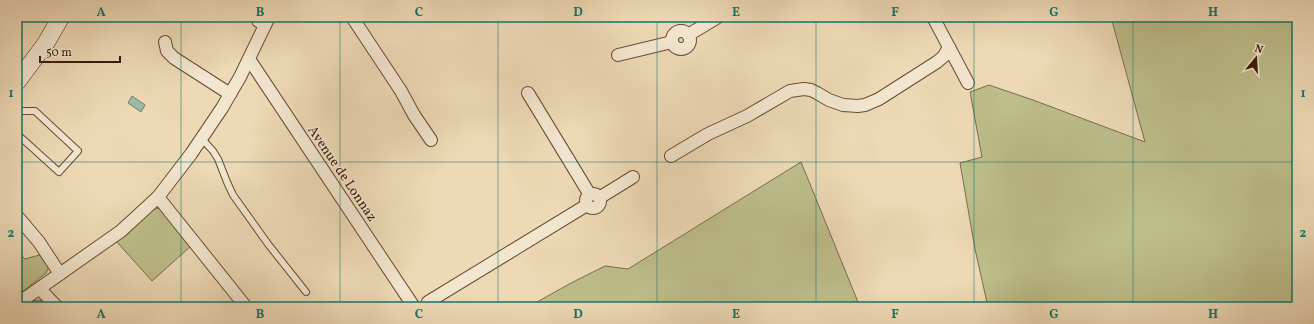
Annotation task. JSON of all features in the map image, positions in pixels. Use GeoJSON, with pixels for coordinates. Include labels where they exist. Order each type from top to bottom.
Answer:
{"type":"FeatureCollection","features":[{"type":"Feature","properties":{"kind":"main road"},"geometry":{"type":"LineString","coordinates":[[17,82],[46,43],[61,17]]}},
{"type":"Feature","properties":{"kind":"street"},"geometry":{"type":"LineString","coordinates":[[352,17],[401,91],[414,115],[431,140]]}},
{"type":"Feature","properties":{"kind":"street"},"geometry":{"type":"LineString","coordinates":[[618,55],[672,42],[673,36],[677,32],[683,31],[688,35],[718,17]]}},
{"type":"Feature","properties":{"kind":"street"},"geometry":{"type":"LineString","coordinates":[[933,17],[968,84]]}},
{"type":"Feature","properties":{"kind":"street"},"geometry":{"type":"LineString","coordinates":[[17,304],[121,231],[158,197],[202,139],[230,94],[249,59],[266,22]]}},
{"type":"Feature","properties":{"kind":"street"},"geometry":{"type":"LineString","coordinates":[[165,42],[167,51],[174,58],[230,94]]}},
{"type":"Feature","properties":{"kind":"street"},"geometry":{"type":"LineString","coordinates":[[671,156],[708,134],[747,116],[790,91],[804,89],[811,90],[829,100],[843,105],[858,106],[872,102],[937,62],[944,56],[949,47]]}},
{"type":"Feature","properties":{"kind":"street","name":"Avenue de Lonnaz"},"geometry":{"type":"LineString","coordinates":[[249,59],[413,306],[421,299],[428,305],[592,200],[634,177]]}},
{"type":"Feature","properties":{"kind":"street"},"geometry":{"type":"LineString","coordinates":[[528,93],[592,200]]}},
{"type":"Feature","properties":{"kind":"street"},"geometry":{"type":"LineString","coordinates":[[158,197],[246,307]]}},
{"type":"Feature","properties":{"kind":"street"},"geometry":{"type":"LineString","coordinates":[[17,216],[39,242],[60,274]]}},
{"type":"Feature","properties":{"kind":"street"},"geometry":{"type":"LineString","coordinates":[[40,289],[57,307]]}},
{"type":"Feature","properties":{"kind":"lane"},"geometry":{"type":"LineString","coordinates":[[254,17],[256,23],[266,22]]}},
{"type":"Feature","properties":{"kind":"lane"},"geometry":{"type":"LineString","coordinates":[[17,111],[35,111],[78,151],[59,172],[17,134]]}},
{"type":"Feature","properties":{"kind":"lane"},"geometry":{"type":"LineString","coordinates":[[202,139],[218,160],[233,195],[268,244],[306,292]]}},
{"type":"Feature","properties":{"kind":"green space"},"geometry":{"type":"Polygon","coordinates":[[[1111,17],[1297,17],[1297,307],[988,307],[975,249],[960,163],[982,157],[970,92],[989,85],[1145,142],[1111,17]]]}},
{"type":"Feature","properties":{"kind":"green space"},"geometry":{"type":"Polygon","coordinates":[[[801,162],[860,307],[528,307],[605,266],[628,269],[801,162]]]}},
{"type":"Feature","properties":{"kind":"green space"},"geometry":{"type":"Polygon","coordinates":[[[155,208],[161,209],[191,246],[152,281],[116,241],[155,208]]]}},
{"type":"Feature","properties":{"kind":"green space"},"geometry":{"type":"Polygon","coordinates":[[[17,251],[25,259],[43,254],[50,265],[46,273],[17,296],[17,251]]]}},
{"type":"Feature","properties":{"kind":"green space"},"geometry":{"type":"Polygon","coordinates":[[[39,300],[45,302],[50,307],[22,307],[32,301],[39,300]]]}},
{"type":"Feature","properties":{"kind":"shaded area"},"geometry":{"type":"Polygon","coordinates":[[[132,96],[145,105],[141,112],[128,103],[132,96]]]}}]}
